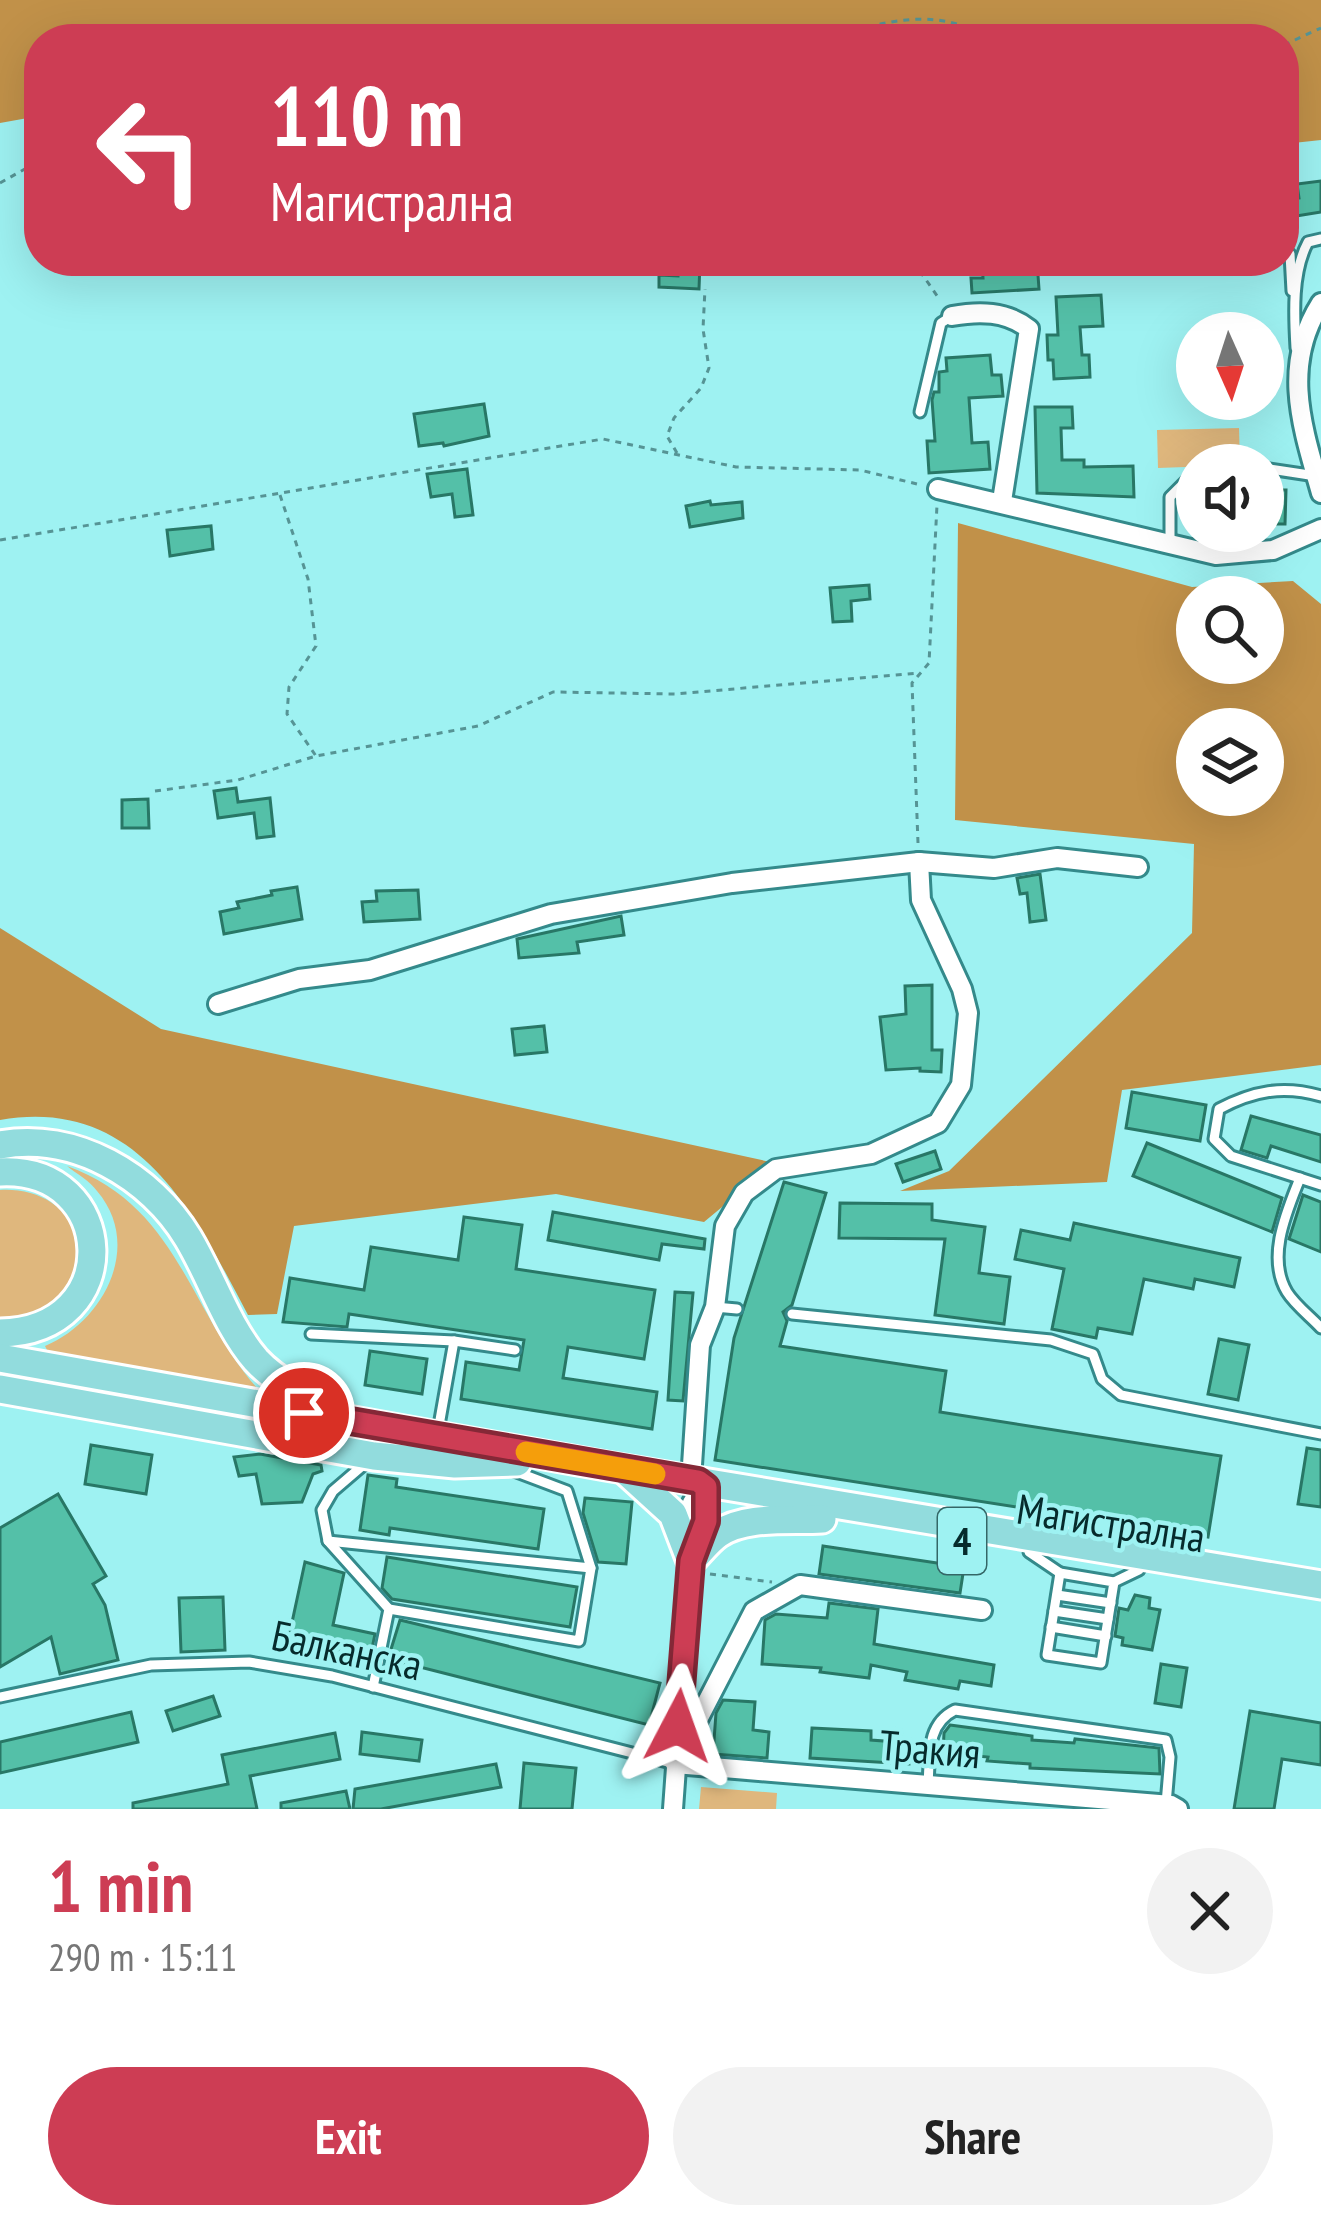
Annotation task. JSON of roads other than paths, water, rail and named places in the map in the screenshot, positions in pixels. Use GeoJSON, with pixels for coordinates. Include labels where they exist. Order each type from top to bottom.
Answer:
{"type":"FeatureCollection","features":[{"type":"Feature","properties":{"kind":"main road"},"geometry":{"type":"LineString","coordinates":[[0,1144],[53,1145],[96,1156],[135,1179],[168,1208],[189,1239],[240,1339],[259,1364],[286,1385],[390,1428]]}},
{"type":"Feature","properties":{"kind":"main road"},"geometry":{"type":"LineString","coordinates":[[0,1172],[33,1174],[63,1190],[89,1226],[94,1258],[84,1291],[63,1315],[31,1330],[0,1334]]}},
{"type":"Feature","properties":{"kind":"main road","name":"Магистрална"},"geometry":{"type":"LineString","coordinates":[[0,1358],[703,1486],[1321,1585]]}},
{"type":"Feature","properties":{"kind":"main road"},"geometry":{"type":"LineString","coordinates":[[0,1390],[374,1456],[455,1464],[565,1459]]}},
{"type":"Feature","properties":{"kind":"main road"},"geometry":{"type":"LineString","coordinates":[[617,1469],[673,1514],[690,1566]]}},
{"type":"Feature","properties":{"kind":"main road","name":"Магистрална"},"geometry":{"type":"LineString","coordinates":[[703,1486],[822,1519],[1029,1552],[1126,1576],[1321,1601]]}},
{"type":"Feature","properties":{"kind":"main road"},"geometry":{"type":"LineString","coordinates":[[690,1566],[720,1532],[731,1528],[822,1519]]}},
{"type":"Feature","properties":{"kind":"street"},"geometry":{"type":"LineString","coordinates":[[1319,484],[1298,396],[1301,340],[1321,303]]}},
{"type":"Feature","properties":{"kind":"street"},"geometry":{"type":"LineString","coordinates":[[952,316],[977,311],[1016,318],[1029,329],[1002,501]]}},
{"type":"Feature","properties":{"kind":"street"},"geometry":{"type":"LineString","coordinates":[[938,489],[1216,555],[1274,550],[1320,534]]}},
{"type":"Feature","properties":{"kind":"street"},"geometry":{"type":"LineString","coordinates":[[218,1004],[299,980],[370,970],[550,914],[754,879],[919,862],[994,868],[1058,858],[1138,867]]}},
{"type":"Feature","properties":{"kind":"street"},"geometry":{"type":"LineString","coordinates":[[673,1809],[690,1566],[706,1521],[700,1345],[715,1307],[725,1226],[744,1192],[776,1168],[871,1154],[938,1123],[962,1085],[968,1013],[962,989],[921,900],[919,862]]}},
{"type":"Feature","properties":{"kind":"street"},"geometry":{"type":"LineString","coordinates":[[676,1764],[754,1611],[800,1585],[982,1610]]}},
{"type":"Feature","properties":{"kind":"street","name":"Тракия"},"geometry":{"type":"LineString","coordinates":[[676,1764],[1172,1807]]}},
{"type":"Feature","properties":{"kind":"lane"},"geometry":{"type":"LineString","coordinates":[[1299,273],[1308,242],[1321,239]]}},
{"type":"Feature","properties":{"kind":"lane"},"geometry":{"type":"LineString","coordinates":[[1291,276],[1298,396]]}},
{"type":"Feature","properties":{"kind":"lane"},"geometry":{"type":"LineString","coordinates":[[1294,315],[1299,276]]}},
{"type":"Feature","properties":{"kind":"lane"},"geometry":{"type":"LineString","coordinates":[[920,412],[941,323],[952,316]]}},
{"type":"Feature","properties":{"kind":"lane"},"geometry":{"type":"LineString","coordinates":[[1284,474],[1319,484]]}},
{"type":"Feature","properties":{"kind":"lane"},"geometry":{"type":"LineString","coordinates":[[1170,545],[1170,497],[1176,491]]}},
{"type":"Feature","properties":{"kind":"lane"},"geometry":{"type":"LineString","coordinates":[[1321,1096],[1294,1088],[1248,1094],[1219,1109],[1214,1138],[1231,1156],[1321,1185]]}},
{"type":"Feature","properties":{"kind":"lane"},"geometry":{"type":"LineString","coordinates":[[1300,1178],[1278,1232],[1282,1272],[1286,1290],[1321,1328]]}},
{"type":"Feature","properties":{"kind":"lane"},"geometry":{"type":"LineString","coordinates":[[715,1307],[737,1309]]}},
{"type":"Feature","properties":{"kind":"lane"},"geometry":{"type":"LineString","coordinates":[[792,1315],[1051,1340],[1093,1354],[1102,1379],[1121,1395],[1321,1434]]}},
{"type":"Feature","properties":{"kind":"lane"},"geometry":{"type":"LineString","coordinates":[[311,1334],[454,1341],[515,1350]]}},
{"type":"Feature","properties":{"kind":"lane"},"geometry":{"type":"LineString","coordinates":[[437,1436],[454,1341]]}},
{"type":"Feature","properties":{"kind":"lane"},"geometry":{"type":"LineString","coordinates":[[374,1456],[334,1490],[322,1510],[328,1541],[389,1609],[578,1641],[590,1568],[567,1491],[493,1463]]}},
{"type":"Feature","properties":{"kind":"lane"},"geometry":{"type":"LineString","coordinates":[[328,1541],[590,1568]]}},
{"type":"Feature","properties":{"kind":"lane"},"geometry":{"type":"LineString","coordinates":[[1029,1552],[1060,1573],[1126,1576],[1111,1604],[1101,1664],[1047,1655],[1060,1573]]}},
{"type":"Feature","properties":{"kind":"lane"},"geometry":{"type":"LineString","coordinates":[[1057,1595],[1111,1604]]}},
{"type":"Feature","properties":{"kind":"lane"},"geometry":{"type":"LineString","coordinates":[[374,1687],[389,1609]]}},
{"type":"Feature","properties":{"kind":"lane"},"geometry":{"type":"LineString","coordinates":[[1054,1611],[1108,1619]]}},
{"type":"Feature","properties":{"kind":"lane"},"geometry":{"type":"LineString","coordinates":[[1052,1627],[1106,1636]]}},
{"type":"Feature","properties":{"kind":"lane","name":"Балканска"},"geometry":{"type":"LineString","coordinates":[[0,1697],[151,1665],[249,1661],[374,1687],[676,1764]]}},
{"type":"Feature","properties":{"kind":"lane"},"geometry":{"type":"LineString","coordinates":[[928,1785],[933,1732],[941,1717],[955,1710],[1166,1740],[1172,1807]]}}]}
